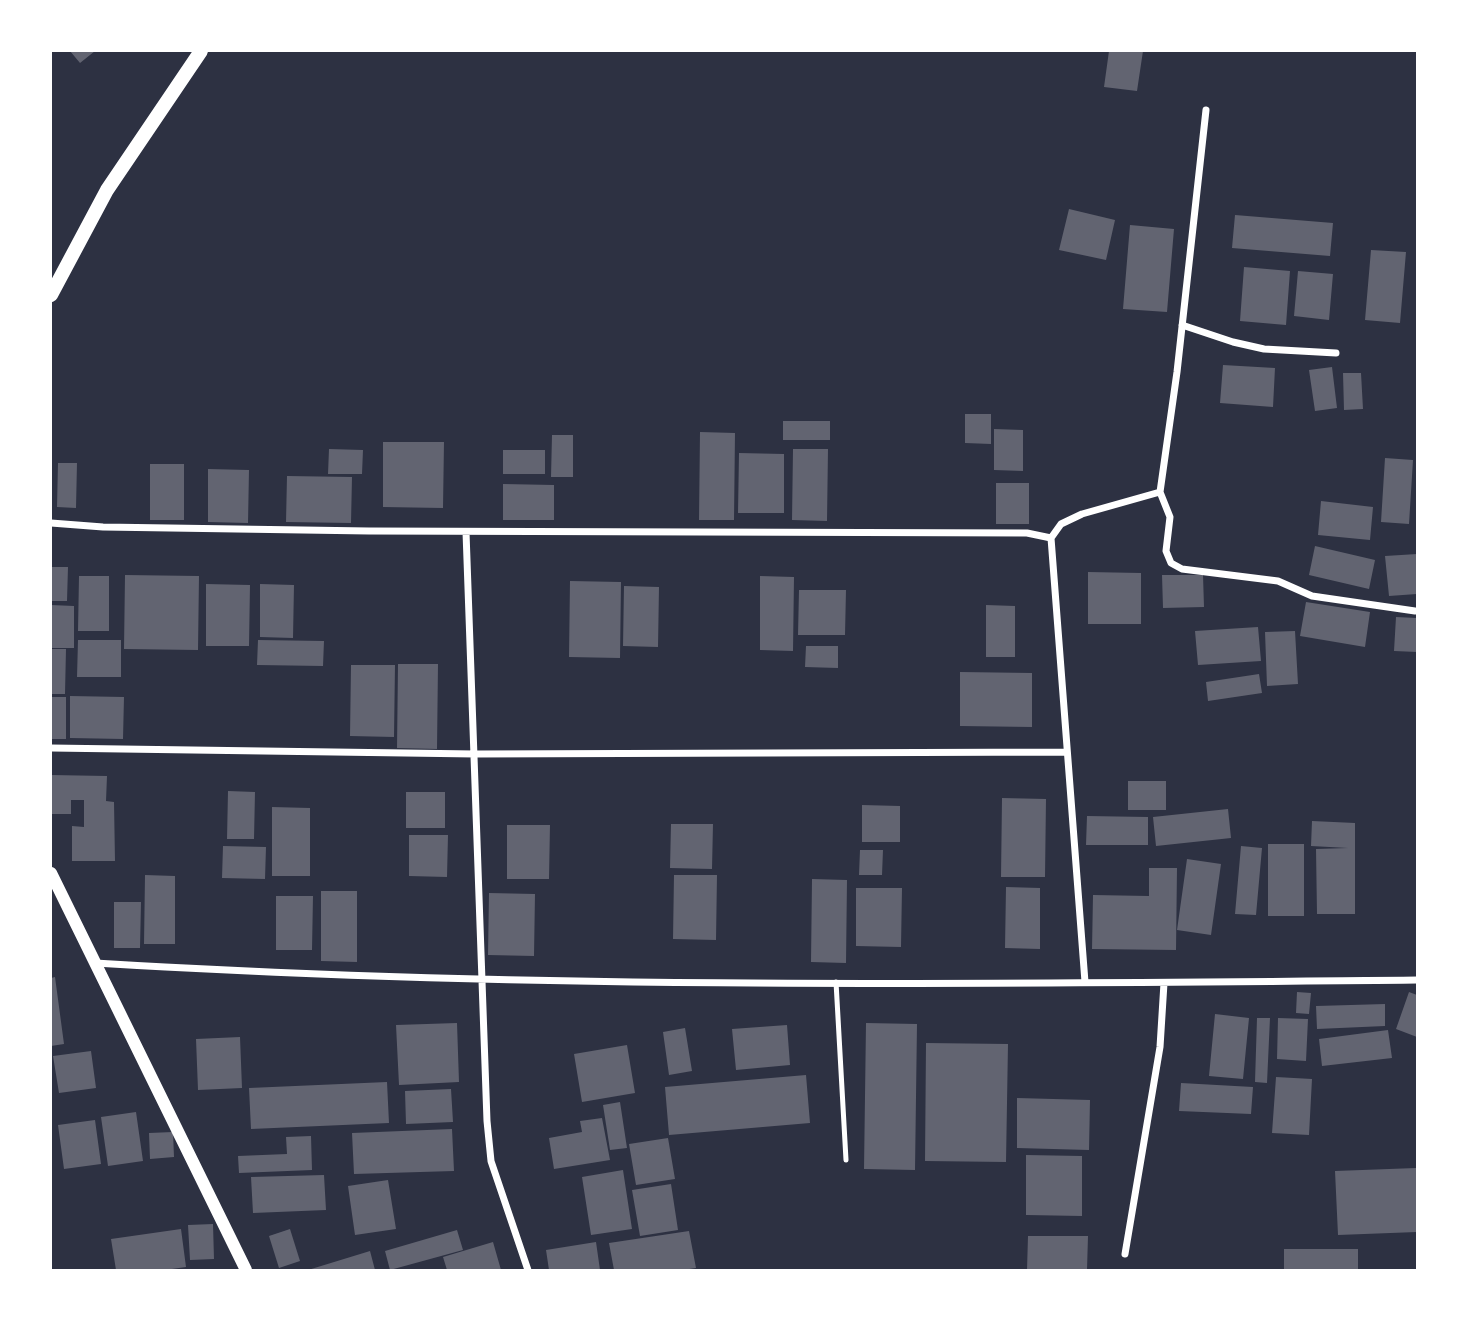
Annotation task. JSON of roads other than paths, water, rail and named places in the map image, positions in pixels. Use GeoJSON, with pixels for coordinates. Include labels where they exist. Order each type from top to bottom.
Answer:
{"type":"FeatureCollection","features":[{"type":"Feature","properties":{"kind":"main road"},"geometry":{"type":"LineString","coordinates":[[51,295],[107,190],[201,51]]}},
{"type":"Feature","properties":{"kind":"street"},"geometry":{"type":"LineString","coordinates":[[1206,110],[1160,492],[1170,517],[1166,551],[1171,563],[1182,569],[1278,581],[1312,596],[1415,611]]}},
{"type":"Feature","properties":{"kind":"street"},"geometry":{"type":"LineString","coordinates":[[1182,325],[1264,349],[1336,352]]}},
{"type":"Feature","properties":{"kind":"street"},"geometry":{"type":"LineString","coordinates":[[1085,982],[1051,538],[1061,524],[1082,514],[1160,492]]}},
{"type":"Feature","properties":{"kind":"street"},"geometry":{"type":"LineString","coordinates":[[51,523],[117,527],[466,532],[1027,533],[1051,538]]}},
{"type":"Feature","properties":{"kind":"street"},"geometry":{"type":"LineString","coordinates":[[466,532],[481,980],[491,1161],[528,1270]]}},
{"type":"Feature","properties":{"kind":"street"},"geometry":{"type":"LineString","coordinates":[[51,748],[475,754],[1067,752]]}},
{"type":"Feature","properties":{"kind":"street"},"geometry":{"type":"LineString","coordinates":[[51,873],[246,1270]]}},
{"type":"Feature","properties":{"kind":"street"},"geometry":{"type":"LineString","coordinates":[[95,963],[268,973],[481,980],[1164,983],[1417,980]]}},
{"type":"Feature","properties":{"kind":"street"},"geometry":{"type":"LineString","coordinates":[[1125,1254],[1160,1047],[1164,983]]}},
{"type":"Feature","properties":{"kind":"lane"},"geometry":{"type":"LineString","coordinates":[[836,982],[846,1160]]}}]}
